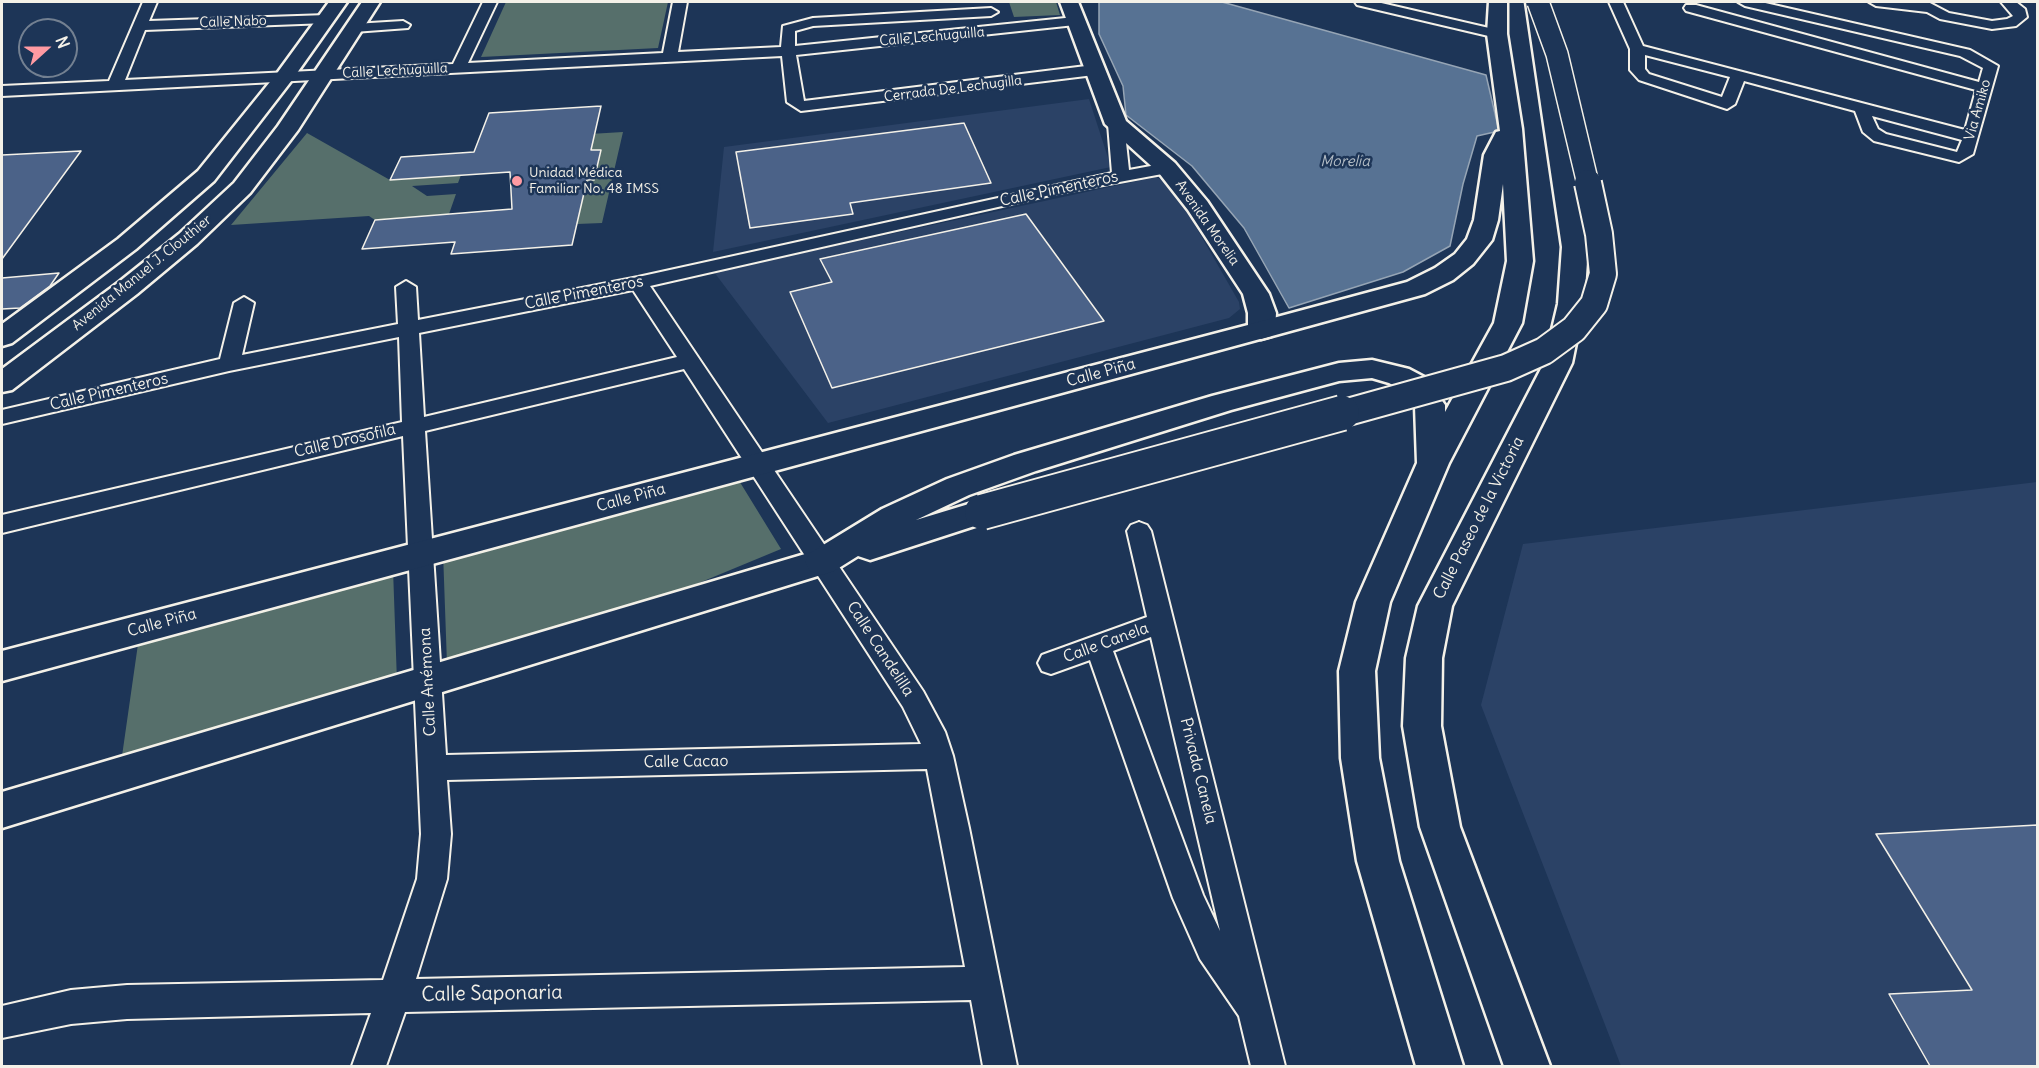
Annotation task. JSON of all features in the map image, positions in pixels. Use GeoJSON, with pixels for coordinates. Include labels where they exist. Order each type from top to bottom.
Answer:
{"type":"FeatureCollection","features":[{"type":"Feature","properties":{"kind":"main road","name":"Avenida Manuel J. Clouthier"},"geometry":{"type":"LineString","coordinates":[[2,383],[137,281],[188,239],[242,188],[267,159],[371,2]]}},
{"type":"Feature","properties":{"kind":"main road"},"geometry":{"type":"LineString","coordinates":[[1439,1066],[1378,861],[1360,758],[1358,671],[1373,602],[1433,463],[1508,323],[1520,261],[1511,129],[1497,34],[1498,2]]}},
{"type":"Feature","properties":{"kind":"main road"},"geometry":{"type":"LineString","coordinates":[[2,810],[982,512],[1506,368],[1544,351],[1574,329],[1594,304],[1604,274],[1599,234],[1557,54],[1536,2]]}},
{"type":"Feature","properties":{"kind":"main road","name":"Calle Paseo de la Victoria"},"geometry":{"type":"LineString","coordinates":[[1527,1066],[1440,827],[1422,726],[1424,658],[1435,606],[1558,363],[1571,304],[1575,247],[1536,2]]}},
{"type":"Feature","properties":{"kind":"main road","name":"Avenida Manuel J. Clouthier"},"geometry":{"type":"LineString","coordinates":[[2,337],[127,244],[206,176],[285,76],[332,10]]}},
{"type":"Feature","properties":{"kind":"main road","name":"Avenida Morelia"},"geometry":{"type":"LineString","coordinates":[[1072,11],[1116,124],[1167,168],[1198,206],[1256,294],[1262,313],[1262,330]]}},
{"type":"Feature","properties":{"kind":"main road","name":"Calle Piña"},"geometry":{"type":"LineString","coordinates":[[2,666],[1416,288],[1444,274],[1464,259],[1479,240],[1495,154],[1498,144],[1511,129]]}},
{"type":"Feature","properties":{"kind":"main road"},"geometry":{"type":"LineString","coordinates":[[822,562],[894,517],[958,487],[1025,463],[1222,403],[1339,372],[1372,369],[1399,376],[1416,385],[1430,405],[1433,463]]}},
{"type":"Feature","properties":{"kind":"street"},"geometry":{"type":"LineString","coordinates":[[115,85],[150,2]]}},
{"type":"Feature","properties":{"kind":"street"},"geometry":{"type":"LineString","coordinates":[[459,68],[490,2]]}},
{"type":"Feature","properties":{"kind":"street"},"geometry":{"type":"LineString","coordinates":[[670,57],[680,2]]}},
{"type":"Feature","properties":{"kind":"street"},"geometry":{"type":"LineString","coordinates":[[1362,2],[1411,7],[1497,34]]}},
{"type":"Feature","properties":{"kind":"street"},"geometry":{"type":"LineString","coordinates":[[1616,2],[1631,31],[1637,49],[1638,70],[1644,77],[1727,104],[1739,75]]}},
{"type":"Feature","properties":{"kind":"street"},"geometry":{"type":"LineString","coordinates":[[1745,2],[1938,30],[1973,38],[2016,20],[2020,14],[2012,3]]}},
{"type":"Feature","properties":{"kind":"street"},"geometry":{"type":"LineString","coordinates":[[1876,2],[1922,5],[1938,30],[1973,38]]}},
{"type":"Feature","properties":{"kind":"street"},"geometry":{"type":"LineString","coordinates":[[990,7],[1000,30]]}},
{"type":"Feature","properties":{"kind":"street","name":"Calle Lechuguilla"},"geometry":{"type":"LineString","coordinates":[[812,106],[801,106],[795,102],[788,51],[788,29],[801,24],[990,7]]}},
{"type":"Feature","properties":{"kind":"street"},"geometry":{"type":"LineString","coordinates":[[1691,8],[1985,88]]}},
{"type":"Feature","properties":{"kind":"street","name":"Calle Nabo"},"geometry":{"type":"LineString","coordinates":[[140,26],[332,10]]}},
{"type":"Feature","properties":{"kind":"street","name":"Calle Lechuguilla"},"geometry":{"type":"LineString","coordinates":[[2,91],[788,51],[1000,30],[1072,11]]}},
{"type":"Feature","properties":{"kind":"street"},"geometry":{"type":"LineString","coordinates":[[354,28],[403,25]]}},
{"type":"Feature","properties":{"kind":"street","name":"Via Amiko"},"geometry":{"type":"LineString","coordinates":[[1861,107],[1871,132],[1880,138],[1959,157],[1965,154],[1991,66],[1973,38]]}},
{"type":"Feature","properties":{"kind":"street"},"geometry":{"type":"LineString","coordinates":[[1637,49],[1971,137]]}},
{"type":"Feature","properties":{"kind":"street","name":"Cerrada De Lechugilla"},"geometry":{"type":"LineString","coordinates":[[812,106],[1094,70]]}},
{"type":"Feature","properties":{"kind":"street"},"geometry":{"type":"LineString","coordinates":[[1116,124],[1121,175]]}},
{"type":"Feature","properties":{"kind":"street","name":"Calle Pimenteros"},"geometry":{"type":"LineString","coordinates":[[2,417],[229,364],[638,283],[1121,175],[1167,168]]}},
{"type":"Feature","properties":{"kind":"street","name":"Calle Candelilla"},"geometry":{"type":"LineString","coordinates":[[638,283],[913,699],[931,732],[939,756],[1000,1066]]}},
{"type":"Feature","properties":{"kind":"street","name":"Calle Anémona"},"geometry":{"type":"LineString","coordinates":[[369,1066],[432,879],[436,834],[406,287]]}},
{"type":"Feature","properties":{"kind":"street"},"geometry":{"type":"LineString","coordinates":[[229,364],[244,303]]}},
{"type":"Feature","properties":{"kind":"street","name":"Calle Drosofila"},"geometry":{"type":"LineString","coordinates":[[2,524],[690,361]]}},
{"type":"Feature","properties":{"kind":"street","name":"Privada Canela"},"geometry":{"type":"LineString","coordinates":[[1139,531],[1268,1066]]}},
{"type":"Feature","properties":{"kind":"street","name":"Calle Canela"},"geometry":{"type":"LineString","coordinates":[[1051,663],[1162,622]]}},
{"type":"Feature","properties":{"kind":"street","name":"Privada Canela"},"geometry":{"type":"LineString","coordinates":[[1098,646],[1189,898],[1211,948],[1231,980],[1256,1012]]}},
{"type":"Feature","properties":{"kind":"street","name":"Calle Cacao"},"geometry":{"type":"LineString","coordinates":[[433,768],[939,756]]}},
{"type":"Feature","properties":{"kind":"street","name":"Calle Saponaria"},"geometry":{"type":"LineString","coordinates":[[2,1023],[71,1007],[127,1002],[984,983]]}},
{"type":"Feature","properties":{"kind":"shaded area"},"geometry":{"type":"Polygon","coordinates":[[[1089,99],[1111,167],[713,252],[724,147],[1089,99]]]}},
{"type":"Feature","properties":{"kind":"shaded area"},"geometry":{"type":"Polygon","coordinates":[[[1156,177],[1173,187],[1239,302],[1240,309],[1229,318],[828,423],[714,272],[1156,177]]]}},
{"type":"Feature","properties":{"kind":"shaded area"},"geometry":{"type":"Polygon","coordinates":[[[2037,482],[2037,1066],[1621,1066],[1481,705],[1523,544],[2037,482]]]}},
{"type":"Feature","properties":{"kind":"green space"},"geometry":{"type":"Polygon","coordinates":[[[506,2],[668,2],[658,48],[481,57],[506,2]]]}},
{"type":"Feature","properties":{"kind":"green space"},"geometry":{"type":"Polygon","coordinates":[[[1009,2],[1056,2],[1060,15],[1014,17],[1009,2]]]}},
{"type":"Feature","properties":{"kind":"green space"},"geometry":{"type":"Polygon","coordinates":[[[623,132],[602,223],[577,224],[557,182],[594,180],[601,150],[502,156],[490,140],[623,132]]]}},
{"type":"Feature","properties":{"kind":"green space"},"geometry":{"type":"Polygon","coordinates":[[[307,133],[390,180],[461,175],[458,183],[412,186],[427,196],[456,194],[449,214],[375,220],[369,216],[231,225],[307,133]]]}},
{"type":"Feature","properties":{"kind":"green space"},"geometry":{"type":"Polygon","coordinates":[[[738,479],[781,549],[624,614],[447,664],[443,552],[738,479]]]}},
{"type":"Feature","properties":{"kind":"green space"},"geometry":{"type":"Polygon","coordinates":[[[393,569],[397,682],[121,763],[139,637],[393,569]]]}},
{"type":"Feature","properties":{"kind":"water","name":"Morelia"},"geometry":{"type":"Polygon","coordinates":[[[1099,2],[1222,2],[1486,75],[1499,131],[1477,136],[1463,184],[1450,246],[1403,272],[1289,308],[1244,228],[1192,166],[1126,115],[1123,86],[1099,34],[1099,2]]]}},
{"type":"Feature","properties":{"kind":"building","name":"Unidad Médica Familiar No. 48 IMSS"},"geometry":{"type":"Polygon","coordinates":[[[601,106],[591,150],[601,150],[594,180],[587,180],[572,245],[451,254],[455,242],[362,249],[375,220],[512,209],[510,172],[390,180],[401,157],[474,152],[489,113],[601,106]]]}},
{"type":"Feature","properties":{"kind":"building"},"geometry":{"type":"Polygon","coordinates":[[[964,123],[991,183],[850,203],[853,214],[750,228],[736,152],[964,123]]]}},
{"type":"Feature","properties":{"kind":"building"},"geometry":{"type":"Polygon","coordinates":[[[81,151],[2,259],[2,155],[81,151]]]}},
{"type":"Feature","properties":{"kind":"building"},"geometry":{"type":"Polygon","coordinates":[[[1026,214],[1104,321],[832,388],[790,292],[832,282],[820,259],[1026,214]]]}},
{"type":"Feature","properties":{"kind":"building"},"geometry":{"type":"Polygon","coordinates":[[[59,273],[50,286],[20,308],[2,309],[2,278],[59,273]]]}},
{"type":"Feature","properties":{"kind":"building"},"geometry":{"type":"Polygon","coordinates":[[[2037,825],[2037,1066],[1930,1066],[1889,994],[1972,990],[1876,834],[2037,825]]]}},
{"type":"Feature","properties":{"kind":"place","name":"Unidad Médica Familiar No. 48 IMSS"},"geometry":{"type":"Point","coordinates":[517,181]}}]}
